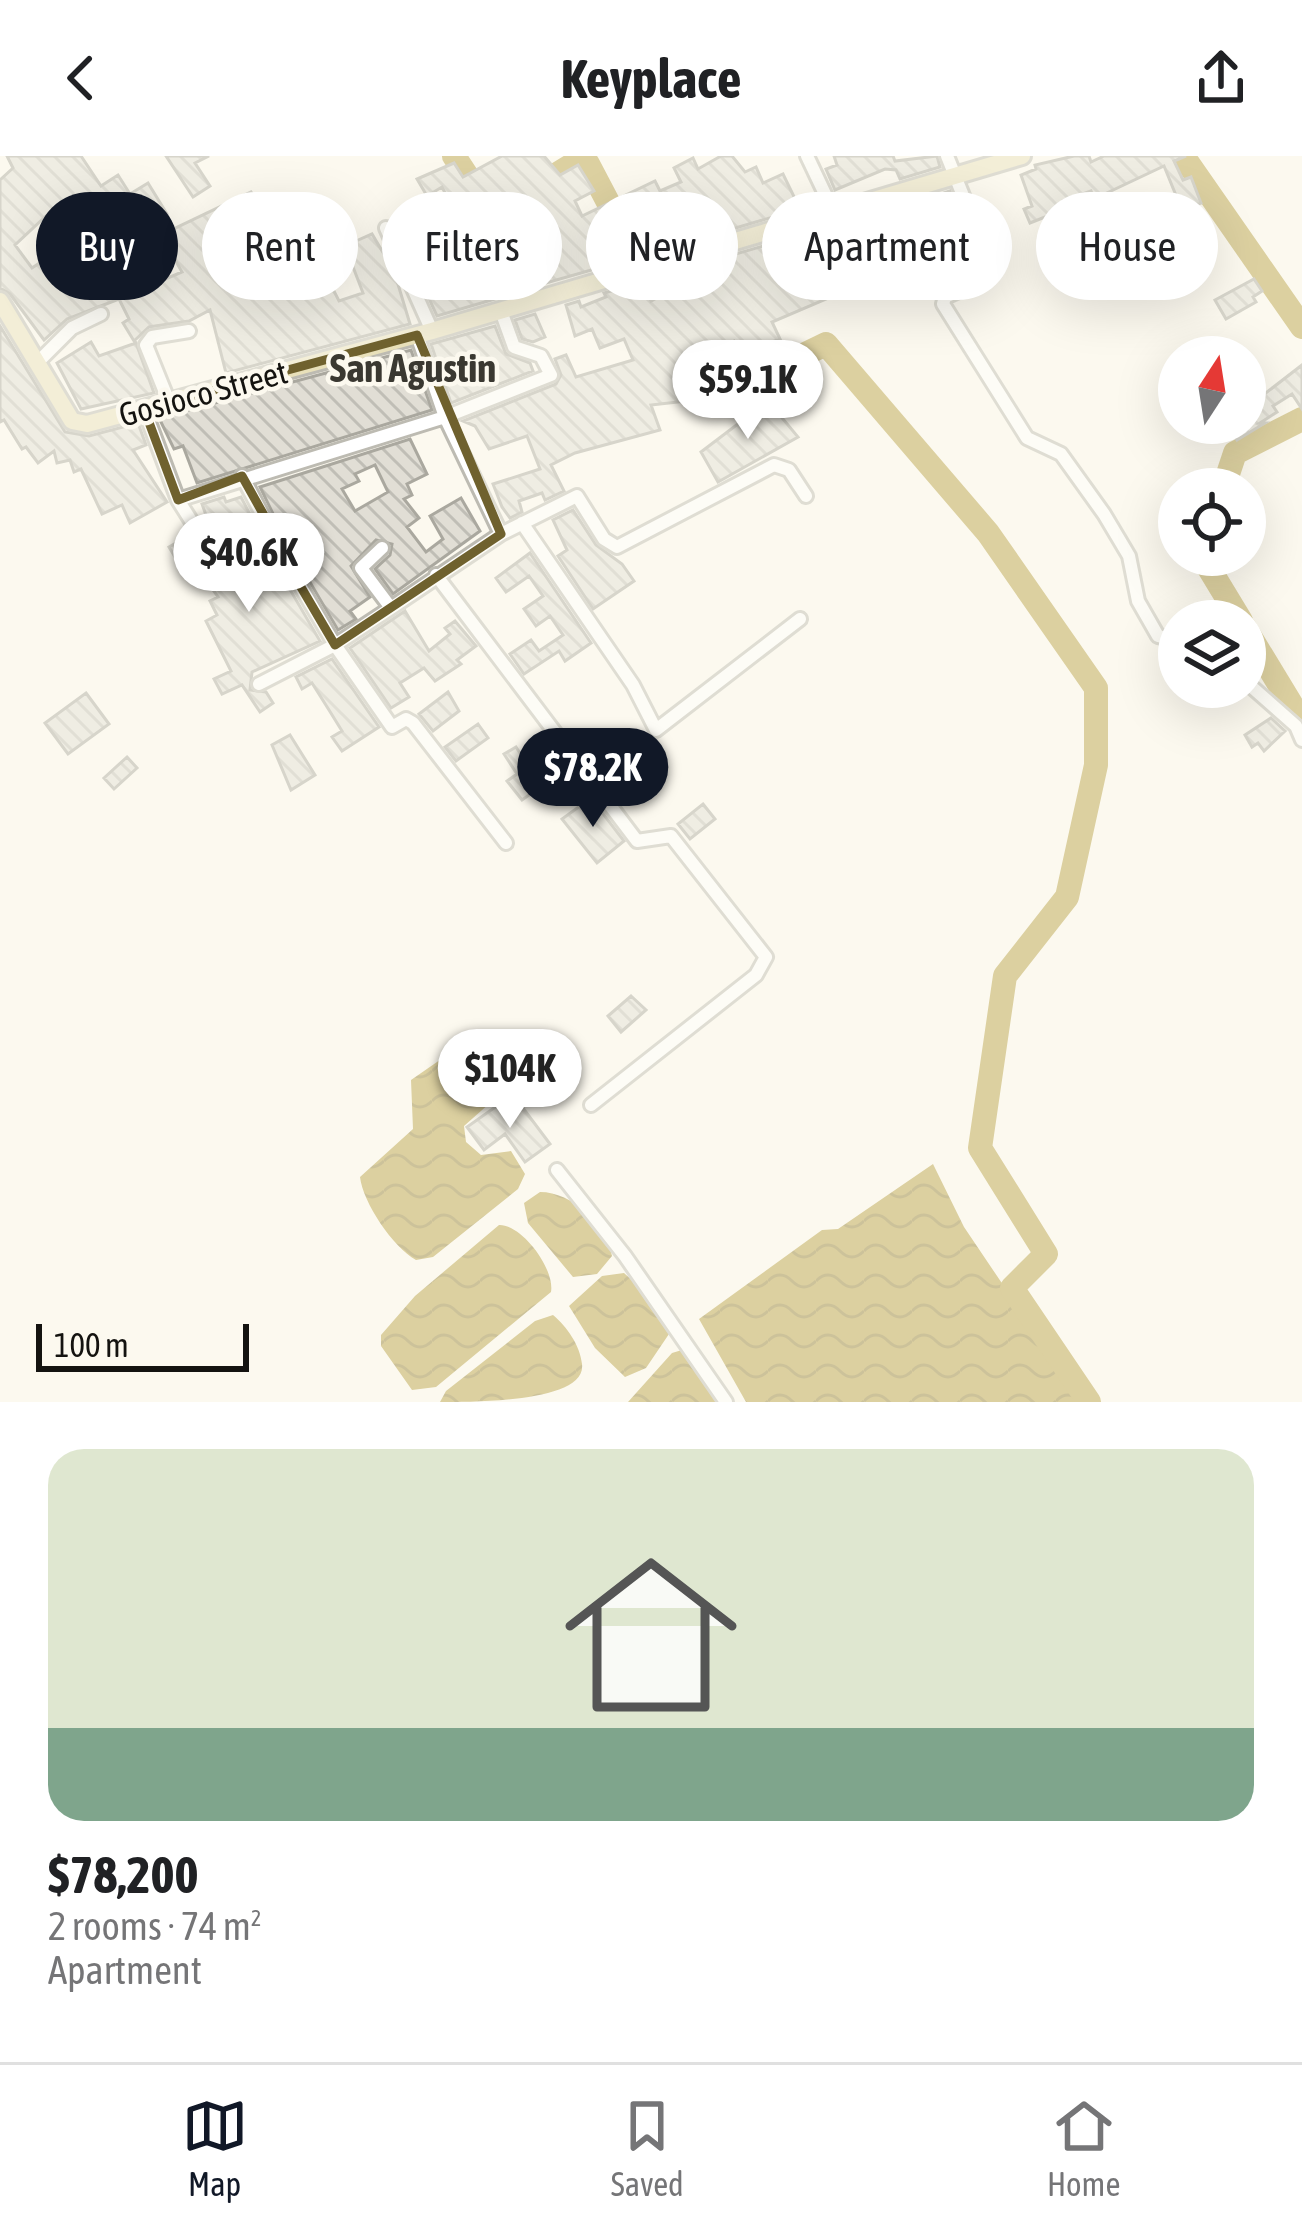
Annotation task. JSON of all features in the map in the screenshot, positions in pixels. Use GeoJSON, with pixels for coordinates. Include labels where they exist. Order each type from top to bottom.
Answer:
{"type":"FeatureCollection","features":[{"type":"Feature","properties":{"kind":"street"},"geometry":{"type":"LineString","coordinates":[[807,156],[824,192]]}},
{"type":"Feature","properties":{"kind":"street"},"geometry":{"type":"LineString","coordinates":[[947,156],[993,270],[988,278],[945,296],[943,304],[1027,438],[1061,454],[1104,514],[1129,556],[1138,601],[1158,636]]}},
{"type":"Feature","properties":{"kind":"street","name":"Gosioco Street"},"geometry":{"type":"LineString","coordinates":[[906,192],[1022,156]]}},
{"type":"Feature","properties":{"kind":"street","name":"Gosioco Street"},"geometry":{"type":"LineString","coordinates":[[0,301],[39,361],[51,390],[79,424],[586,286]]}},
{"type":"Feature","properties":{"kind":"street"},"geometry":{"type":"LineString","coordinates":[[412,300],[445,416],[501,533]]}},
{"type":"Feature","properties":{"kind":"street"},"geometry":{"type":"LineString","coordinates":[[178,500],[242,476],[445,416],[551,375],[541,356],[514,347],[501,310]]}},
{"type":"Feature","properties":{"kind":"street"},"geometry":{"type":"LineString","coordinates":[[39,361],[72,328],[101,314]]}},
{"type":"Feature","properties":{"kind":"street"},"geometry":{"type":"LineString","coordinates":[[169,402],[146,345],[152,338],[189,331]]}},
{"type":"Feature","properties":{"kind":"street"},"geometry":{"type":"LineString","coordinates":[[144,409],[178,500],[215,549],[268,526],[242,476]]}},
{"type":"Feature","properties":{"kind":"street"},"geometry":{"type":"LineString","coordinates":[[259,684],[335,645],[501,533],[577,496],[611,546],[622,547],[774,465],[789,470],[806,496]]}},
{"type":"Feature","properties":{"kind":"street"},"geometry":{"type":"LineString","coordinates":[[522,523],[633,685],[656,730],[800,619]]}},
{"type":"Feature","properties":{"kind":"street"},"geometry":{"type":"LineString","coordinates":[[255,535],[266,554],[278,548],[389,725],[413,723],[506,843]]}},
{"type":"Feature","properties":{"kind":"street"},"geometry":{"type":"LineString","coordinates":[[382,548],[361,568],[391,608]]}},
{"type":"Feature","properties":{"kind":"street"},"geometry":{"type":"LineString","coordinates":[[436,575],[637,841],[671,836],[766,957],[756,975],[591,1106]]}},
{"type":"Feature","properties":{"kind":"street"},"geometry":{"type":"LineString","coordinates":[[1266,700],[1296,726],[1302,740]]}},
{"type":"Feature","properties":{"kind":"street"},"geometry":{"type":"LineString","coordinates":[[557,1170],[626,1256],[726,1402]]}},
{"type":"Feature","properties":{"kind":"highlighted area"},"geometry":{"type":"Polygon","coordinates":[[[417,335],[501,534],[335,645],[278,548],[266,554],[255,534],[270,526],[242,476],[178,500],[144,409],[417,335]]]}},
{"type":"Feature","properties":{"kind":"water"},"geometry":{"type":"Polygon","coordinates":[[[450,1053],[473,1062],[491,1086],[490,1103],[464,1126],[466,1142],[481,1155],[511,1151],[525,1174],[518,1189],[433,1257],[416,1260],[380,1223],[360,1177],[413,1129],[411,1080],[450,1053]]]}},
{"type":"Feature","properties":{"kind":"water"},"geometry":{"type":"Polygon","coordinates":[[[933,1164],[964,1227],[1082,1402],[746,1402],[699,1319],[822,1230],[838,1229],[933,1164]]]}},
{"type":"Feature","properties":{"kind":"water"},"geometry":{"type":"Polygon","coordinates":[[[540,1192],[576,1204],[603,1232],[612,1256],[597,1274],[573,1277],[528,1223],[524,1203],[540,1192]]]}},
{"type":"Feature","properties":{"kind":"water"},"geometry":{"type":"Polygon","coordinates":[[[499,1225],[517,1232],[535,1249],[548,1272],[551,1292],[436,1387],[412,1390],[381,1346],[381,1335],[415,1296],[499,1225]]]}},
{"type":"Feature","properties":{"kind":"water"},"geometry":{"type":"Polygon","coordinates":[[[624,1273],[645,1292],[669,1334],[646,1368],[625,1377],[595,1348],[569,1306],[602,1276],[624,1273]]]}},
{"type":"Feature","properties":{"kind":"water"},"geometry":{"type":"Polygon","coordinates":[[[553,1315],[572,1337],[581,1357],[579,1377],[549,1393],[440,1402],[446,1391],[535,1321],[553,1315]]]}},
{"type":"Feature","properties":{"kind":"water"},"geometry":{"type":"Polygon","coordinates":[[[682,1350],[720,1402],[628,1402],[672,1353],[682,1350]]]}},
{"type":"Feature","properties":{"kind":"building"},"geometry":{"type":"Polygon","coordinates":[[[7,156],[81,156],[101,186],[118,175],[129,192],[36,192],[36,225],[15,245],[32,268],[36,265],[36,300],[116,300],[67,319],[44,340],[10,294],[0,288],[0,180],[13,168],[7,156]]]}},
{"type":"Feature","properties":{"kind":"building"},"geometry":{"type":"Polygon","coordinates":[[[166,156],[209,156],[195,163],[210,186],[193,197],[166,156]]]}},
{"type":"Feature","properties":{"kind":"building"},"geometry":{"type":"Polygon","coordinates":[[[502,156],[544,156],[560,175],[578,165],[594,191],[575,201],[582,216],[586,214],[586,272],[562,278],[562,192],[445,192],[442,187],[425,192],[417,179],[454,163],[463,177],[502,156]]]}},
{"type":"Feature","properties":{"kind":"building"},"geometry":{"type":"Polygon","coordinates":[[[721,156],[732,156],[745,172],[756,167],[763,183],[783,174],[792,192],[762,192],[762,220],[738,227],[738,192],[632,192],[655,181],[660,191],[681,182],[674,168],[693,158],[698,169],[721,156]]]}},
{"type":"Feature","properties":{"kind":"building"},"geometry":{"type":"Polygon","coordinates":[[[834,156],[893,156],[895,161],[937,156],[940,167],[900,179],[896,170],[885,169],[835,190],[826,169],[837,165],[834,156]]]}},
{"type":"Feature","properties":{"kind":"building"},"geometry":{"type":"Polygon","coordinates":[[[1074,156],[1089,156],[1091,162],[1104,156],[1186,156],[1174,161],[1183,180],[1191,177],[1197,192],[1175,192],[1164,166],[1109,192],[1036,192],[1036,221],[1030,223],[1024,209],[1032,206],[1021,175],[1036,169],[1035,165],[1074,156]]]}},
{"type":"Feature","properties":{"kind":"building"},"geometry":{"type":"Polygon","coordinates":[[[148,183],[154,192],[133,192],[148,183]]]}},
{"type":"Feature","properties":{"kind":"building"},"geometry":{"type":"Polygon","coordinates":[[[202,215],[202,300],[358,300],[363,293],[358,280],[358,240],[372,234],[382,251],[382,300],[403,300],[410,324],[226,373],[210,310],[189,321],[149,327],[134,341],[123,323],[129,319],[120,300],[178,300],[178,274],[182,272],[178,227],[202,215]]]}},
{"type":"Feature","properties":{"kind":"building"},"geometry":{"type":"Polygon","coordinates":[[[762,246],[762,300],[824,300],[772,322],[780,339],[740,354],[734,341],[700,360],[705,368],[692,374],[696,400],[651,405],[660,430],[575,453],[551,465],[564,491],[545,500],[542,493],[519,501],[522,512],[510,518],[493,484],[540,469],[527,436],[489,449],[475,426],[463,421],[556,384],[561,375],[555,359],[566,355],[576,377],[633,360],[624,339],[600,348],[592,329],[575,336],[566,305],[579,301],[581,307],[598,300],[738,300],[738,253],[762,246]]]}},
{"type":"Feature","properties":{"kind":"building"},"geometry":{"type":"Polygon","coordinates":[[[1254,279],[1262,291],[1253,297],[1256,302],[1226,319],[1218,298],[1254,279]]]}},
{"type":"Feature","properties":{"kind":"building"},"geometry":{"type":"Polygon","coordinates":[[[430,300],[492,300],[437,316],[430,300]]]}},
{"type":"Feature","properties":{"kind":"building"},"geometry":{"type":"Polygon","coordinates":[[[535,314],[545,337],[533,342],[522,339],[515,320],[535,314]]]}},
{"type":"Feature","properties":{"kind":"building"},"geometry":{"type":"Polygon","coordinates":[[[0,326],[65,432],[89,436],[138,423],[146,445],[133,450],[167,502],[130,523],[122,505],[102,514],[81,469],[74,472],[70,460],[57,463],[54,451],[38,463],[26,447],[22,449],[4,420],[0,422],[0,326]]]}},
{"type":"Feature","properties":{"kind":"building"},"geometry":{"type":"Polygon","coordinates":[[[495,326],[506,354],[530,363],[533,371],[451,403],[431,344],[495,326]]]}},
{"type":"Feature","properties":{"kind":"building"},"geometry":{"type":"Polygon","coordinates":[[[91,342],[99,356],[136,343],[154,393],[81,409],[57,363],[91,342]]]}},
{"type":"Feature","properties":{"kind":"building"},"geometry":{"type":"Polygon","coordinates":[[[411,350],[432,410],[197,483],[183,446],[174,449],[159,418],[411,350]]]}},
{"type":"Feature","properties":{"kind":"building"},"geometry":{"type":"Polygon","coordinates":[[[1302,365],[1302,409],[1292,394],[1273,406],[1277,412],[1266,419],[1266,393],[1302,365]]]}},
{"type":"Feature","properties":{"kind":"building"},"geometry":{"type":"Polygon","coordinates":[[[768,401],[798,437],[718,482],[701,452],[768,401]]]}},
{"type":"Feature","properties":{"kind":"building"},"geometry":{"type":"Polygon","coordinates":[[[410,439],[427,474],[407,484],[412,495],[404,499],[419,518],[407,527],[426,552],[443,539],[430,516],[461,498],[480,531],[393,594],[375,569],[390,555],[392,544],[376,540],[351,566],[370,597],[350,611],[356,619],[338,630],[287,543],[269,538],[279,526],[260,487],[410,439]],[[375,465],[355,474],[359,481],[342,489],[355,511],[388,492],[375,465]]]}},
{"type":"Feature","properties":{"kind":"building"},"geometry":{"type":"Polygon","coordinates":[[[224,497],[226,502],[241,497],[254,522],[215,540],[202,504],[224,497]]]}},
{"type":"Feature","properties":{"kind":"building"},"geometry":{"type":"Polygon","coordinates":[[[573,510],[596,545],[622,564],[634,581],[593,609],[558,556],[567,550],[553,520],[573,510]]]}},
{"type":"Feature","properties":{"kind":"building"},"geometry":{"type":"Polygon","coordinates":[[[188,536],[205,559],[223,559],[250,547],[261,563],[274,562],[320,641],[252,672],[250,690],[266,692],[273,703],[260,712],[242,685],[222,694],[214,679],[231,671],[206,621],[217,615],[210,601],[218,597],[196,566],[184,572],[169,547],[188,536]]]}},
{"type":"Feature","properties":{"kind":"building"},"geometry":{"type":"Polygon","coordinates":[[[530,553],[591,643],[565,661],[559,651],[524,674],[510,654],[531,640],[539,651],[563,635],[550,616],[536,626],[524,609],[543,596],[529,576],[506,592],[496,578],[530,553]]]}},
{"type":"Feature","properties":{"kind":"building"},"geometry":{"type":"Polygon","coordinates":[[[405,611],[429,651],[450,634],[445,628],[455,621],[476,646],[457,660],[461,664],[435,681],[424,668],[400,683],[409,697],[391,708],[350,648],[405,611]]]}},
{"type":"Feature","properties":{"kind":"building"},"geometry":{"type":"Polygon","coordinates":[[[332,659],[379,727],[342,751],[332,737],[342,731],[329,710],[312,683],[302,689],[296,677],[332,659]]]}},
{"type":"Feature","properties":{"kind":"building"},"geometry":{"type":"Polygon","coordinates":[[[448,692],[459,711],[433,731],[419,714],[448,692]]]}},
{"type":"Feature","properties":{"kind":"building"},"geometry":{"type":"Polygon","coordinates":[[[86,693],[109,724],[68,754],[45,723],[86,693]]]}},
{"type":"Feature","properties":{"kind":"building"},"geometry":{"type":"Polygon","coordinates":[[[1271,718],[1285,731],[1264,751],[1258,743],[1252,747],[1245,735],[1271,718]]]}},
{"type":"Feature","properties":{"kind":"building"},"geometry":{"type":"Polygon","coordinates":[[[478,724],[488,738],[456,761],[445,747],[478,724]]]}},
{"type":"Feature","properties":{"kind":"building"},"geometry":{"type":"Polygon","coordinates":[[[290,735],[315,775],[291,790],[272,745],[290,735]]]}},
{"type":"Feature","properties":{"kind":"building"},"geometry":{"type":"Polygon","coordinates":[[[516,747],[529,767],[536,762],[546,783],[522,800],[507,781],[517,774],[504,754],[516,747]]]}},
{"type":"Feature","properties":{"kind":"building"},"geometry":{"type":"Polygon","coordinates":[[[634,751],[656,779],[638,793],[622,786],[613,792],[605,782],[612,776],[608,771],[634,751]]]}},
{"type":"Feature","properties":{"kind":"building"},"geometry":{"type":"Polygon","coordinates":[[[127,757],[137,768],[114,789],[104,778],[127,757]]]}},
{"type":"Feature","properties":{"kind":"building"},"geometry":{"type":"Polygon","coordinates":[[[591,798],[624,841],[597,863],[562,819],[591,798]]]}},
{"type":"Feature","properties":{"kind":"building"},"geometry":{"type":"Polygon","coordinates":[[[703,804],[715,819],[690,839],[678,824],[703,804]]]}},
{"type":"Feature","properties":{"kind":"building"},"geometry":{"type":"Polygon","coordinates":[[[631,996],[646,1010],[621,1032],[608,1016],[631,996]]]}},
{"type":"Feature","properties":{"kind":"building"},"geometry":{"type":"Polygon","coordinates":[[[501,1103],[511,1116],[523,1108],[550,1144],[525,1162],[505,1134],[484,1150],[467,1127],[501,1103]]]}},
{"type":"Feature","properties":{"kind":"waterway"},"geometry":{"type":"LineString","coordinates":[[454,156],[492,214],[572,165],[588,164],[620,225],[701,351],[758,377],[826,344],[988,533],[1096,688],[1096,765],[1067,897],[1005,976],[980,1148],[1046,1254],[1012,1288],[1089,1402]]}},
{"type":"Feature","properties":{"kind":"waterway"},"geometry":{"type":"LineString","coordinates":[[1183,156],[1302,327]]}},
{"type":"Feature","properties":{"kind":"waterway"},"geometry":{"type":"LineString","coordinates":[[1230,468],[1235,453],[1302,419]]}},
{"type":"Feature","properties":{"kind":"waterway"},"geometry":{"type":"LineString","coordinates":[[1214,576],[1228,600]]}},
{"type":"Feature","properties":{"kind":"waterway"},"geometry":{"type":"LineString","coordinates":[[1266,663],[1302,722]]}},
{"type":"Feature","properties":{"kind":"district","name":"San Agustin"},"geometry":{"type":"Point","coordinates":[413,368]}}]}
